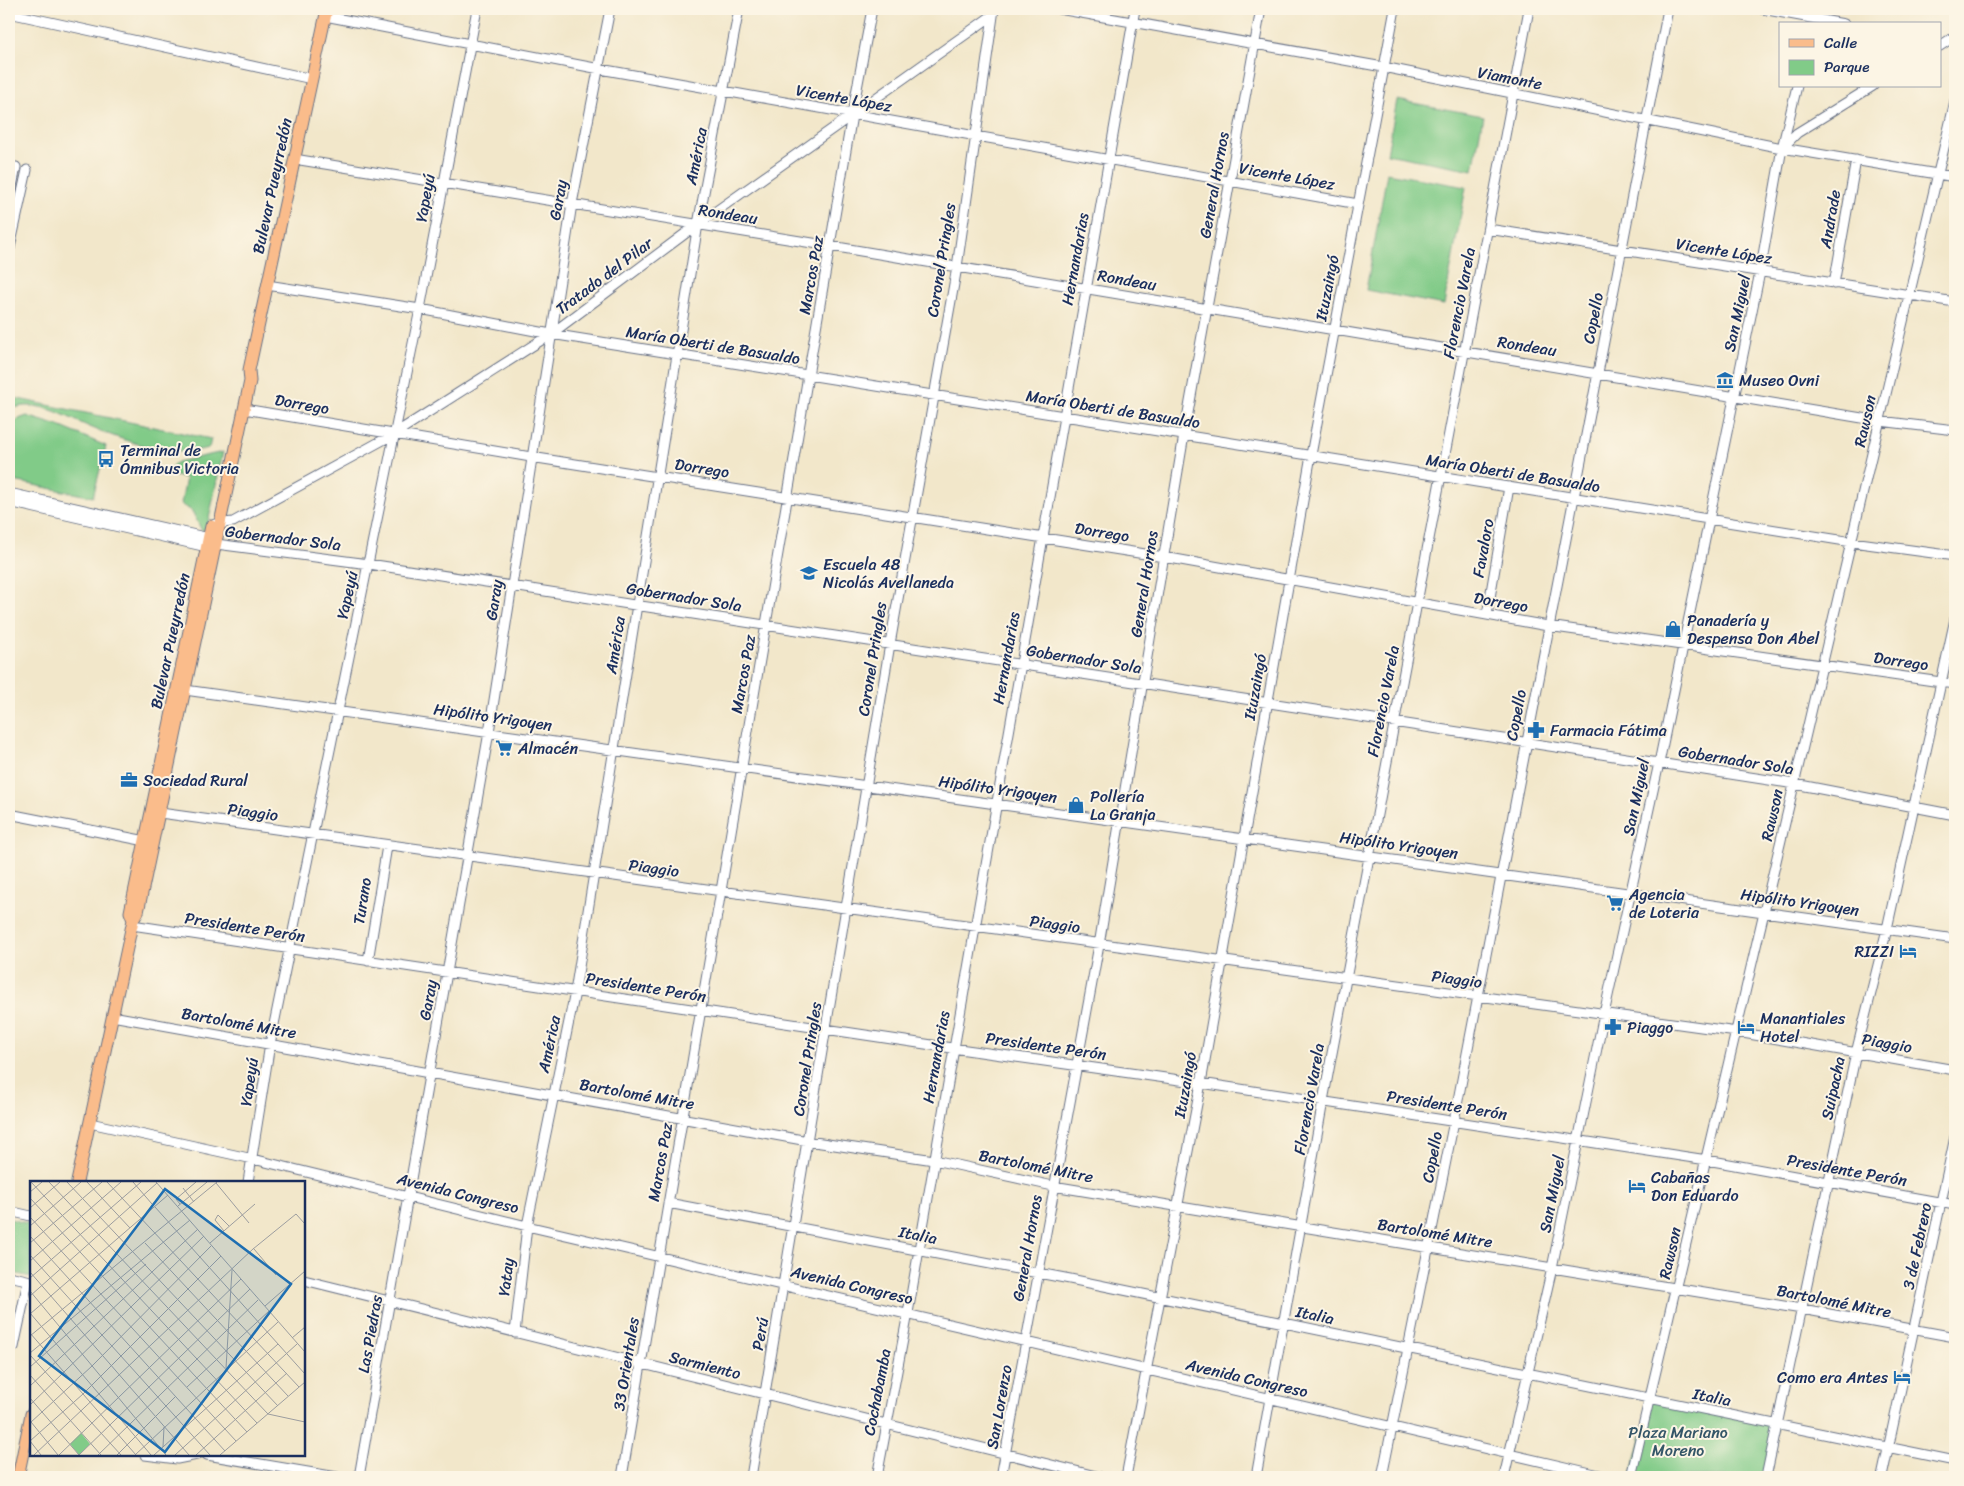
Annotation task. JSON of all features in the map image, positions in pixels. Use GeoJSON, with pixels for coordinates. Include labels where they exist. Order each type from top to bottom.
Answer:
{"type":"FeatureCollection","features":[{"type":"Feature","properties":{"kind":"main road","name":"Bulevar Pueyrredón"},"geometry":{"type":"LineString","coordinates":[[77,1181],[132,922],[138,912],[149,841],[210,543],[244,409],[250,381],[249,370],[326,12]]}},
{"type":"Feature","properties":{"kind":"main road","name":"Bulevar Pueyrredón"},"geometry":{"type":"LineString","coordinates":[[216,524],[243,379],[249,370]]}},
{"type":"Feature","properties":{"kind":"main road","name":"Bulevar Pueyrredón"},"geometry":{"type":"LineString","coordinates":[[155,812],[185,690],[210,543]]}},
{"type":"Feature","properties":{"kind":"main road"},"geometry":{"type":"LineString","coordinates":[[18,1477],[30,1430]]}},
{"type":"Feature","properties":{"kind":"street","name":"Yapeyú"},"geometry":{"type":"LineString","coordinates":[[248,1181],[270,1044],[336,712],[369,564],[420,309],[477,9]]}},
{"type":"Feature","properties":{"kind":"street","name":"Garay"},"geometry":{"type":"LineString","coordinates":[[410,1197],[489,732],[572,204],[600,69],[610,9]]}},
{"type":"Feature","properties":{"kind":"street","name":"América"},"geometry":{"type":"LineString","coordinates":[[527,1226],[575,992],[698,224],[739,9]]}},
{"type":"Feature","properties":{"kind":"street","name":"Marcos Paz"},"geometry":{"type":"LineString","coordinates":[[659,1256],[852,115],[872,9]]}},
{"type":"Feature","properties":{"kind":"street","name":"Viamonte"},"geometry":{"type":"LineString","coordinates":[[1059,9],[1383,68],[1782,148],[1955,177]]}},
{"type":"Feature","properties":{"kind":"street","name":"Hernandarias"},"geometry":{"type":"LineString","coordinates":[[908,1313],[952,1048],[997,804],[1085,288],[1135,9]]}},
{"type":"Feature","properties":{"kind":"street","name":"General Hornos"},"geometry":{"type":"LineString","coordinates":[[1026,1341],[1120,821],[1184,435],[1261,9]]}},
{"type":"Feature","properties":{"kind":"street","name":"Ituzaingó"},"geometry":{"type":"LineString","coordinates":[[1126,1477],[1201,1083],[1311,455],[1395,9]]}},
{"type":"Feature","properties":{"kind":"street","name":"Florencio Varela"},"geometry":{"type":"LineString","coordinates":[[1256,1477],[1323,1101],[1529,9]]}},
{"type":"Feature","properties":{"kind":"street","name":"Copello"},"geometry":{"type":"LineString","coordinates":[[1382,1477],[1454,1121],[1668,9]]}},
{"type":"Feature","properties":{"kind":"street"},"geometry":{"type":"LineString","coordinates":[[1762,9],[1835,22]]}},
{"type":"Feature","properties":{"kind":"street","name":"Vicente López"},"geometry":{"type":"LineString","coordinates":[[326,12],[470,44],[600,69],[1358,204]]}},
{"type":"Feature","properties":{"kind":"street","name":"Tratado del Pilar"},"geometry":{"type":"LineString","coordinates":[[216,524],[234,522],[394,434],[551,334],[698,224],[993,12]]}},
{"type":"Feature","properties":{"kind":"street","name":"Coronel Pringles"},"geometry":{"type":"LineString","coordinates":[[784,1285],[911,518],[957,266],[974,135],[993,12]]}},
{"type":"Feature","properties":{"kind":"street"},"geometry":{"type":"LineString","coordinates":[[9,13],[312,79]]}},
{"type":"Feature","properties":{"kind":"street"},"geometry":{"type":"LineString","coordinates":[[1942,43],[1955,36]]}},
{"type":"Feature","properties":{"kind":"street"},"geometry":{"type":"LineString","coordinates":[[1942,43],[1955,45]]}},
{"type":"Feature","properties":{"kind":"street","name":"San Miguel"},"geometry":{"type":"LineString","coordinates":[[1504,1477],[1552,1268],[1604,1014],[1659,763],[1735,396],[1782,148],[1796,88]]}},
{"type":"Feature","properties":{"kind":"street"},"geometry":{"type":"LineString","coordinates":[[1782,148],[1797,133],[1871,88]]}},
{"type":"Feature","properties":{"kind":"street","name":"Rawson"},"geometry":{"type":"LineString","coordinates":[[1631,1477],[1651,1400],[1955,101]]}},
{"type":"Feature","properties":{"kind":"street","name":"Rondeau"},"geometry":{"type":"LineString","coordinates":[[294,159],[957,266],[1880,421],[1955,430]]}},
{"type":"Feature","properties":{"kind":"street","name":"Andrade"},"geometry":{"type":"LineString","coordinates":[[1834,284],[1856,160]]}},
{"type":"Feature","properties":{"kind":"street"},"geometry":{"type":"LineString","coordinates":[[9,201],[16,167]]}},
{"type":"Feature","properties":{"kind":"street"},"geometry":{"type":"LineString","coordinates":[[9,252],[27,170]]}},
{"type":"Feature","properties":{"kind":"street"},"geometry":{"type":"LineString","coordinates":[[13,181],[24,183]]}},
{"type":"Feature","properties":{"kind":"street","name":"Vicente López"},"geometry":{"type":"LineString","coordinates":[[1488,229],[1955,302]]}},
{"type":"Feature","properties":{"kind":"street","name":"María Oberti de Basualdo"},"geometry":{"type":"LineString","coordinates":[[267,285],[420,309],[551,334],[1573,498],[1852,542],[1955,556]]}},
{"type":"Feature","properties":{"kind":"street","name":"Dorrego"},"geometry":{"type":"LineString","coordinates":[[244,409],[531,457],[1164,557],[1548,626],[1955,684]]}},
{"type":"Feature","properties":{"kind":"street","name":"Favaloro"},"geometry":{"type":"LineString","coordinates":[[1487,615],[1509,487]]}},
{"type":"Feature","properties":{"kind":"street"},"geometry":{"type":"LineString","coordinates":[[9,493],[210,543]]}},
{"type":"Feature","properties":{"kind":"street"},"geometry":{"type":"LineString","coordinates":[[9,502],[210,543]]}},
{"type":"Feature","properties":{"kind":"street","name":"Gobernador Sola"},"geometry":{"type":"LineString","coordinates":[[210,543],[369,564],[1526,742],[1795,784],[1955,815]]}},
{"type":"Feature","properties":{"kind":"street","name":"Suipacha"},"geometry":{"type":"LineString","coordinates":[[1766,1477],[1856,1053],[1887,929],[1955,620]]}},
{"type":"Feature","properties":{"kind":"street","name":"Hipólito Yrigoyen"},"geometry":{"type":"LineString","coordinates":[[185,690],[1955,939]]}},
{"type":"Feature","properties":{"kind":"street","name":"Piaggio"},"geometry":{"type":"LineString","coordinates":[[155,812],[1346,980],[1737,1032],[1955,1070]]}},
{"type":"Feature","properties":{"kind":"street"},"geometry":{"type":"LineString","coordinates":[[9,814],[149,841]]}},
{"type":"Feature","properties":{"kind":"street","name":"Turano"},"geometry":{"type":"LineString","coordinates":[[368,961],[387,846]]}},
{"type":"Feature","properties":{"kind":"street","name":"Presidente Perón"},"geometry":{"type":"LineString","coordinates":[[132,922],[368,961],[1323,1101],[1707,1160],[1955,1206]]}},
{"type":"Feature","properties":{"kind":"street","name":"Bartolomé Mitre"},"geometry":{"type":"LineString","coordinates":[[112,1016],[431,1074],[683,1117],[808,1141],[934,1160],[1053,1186],[1677,1288],[1802,1309],[1915,1332],[1955,1337]]}},
{"type":"Feature","properties":{"kind":"street","name":"Avenida Congreso"},"geometry":{"type":"LineString","coordinates":[[90,1123],[253,1159],[527,1226],[1608,1477]]}},
{"type":"Feature","properties":{"kind":"street","name":"3 de Febrero"},"geometry":{"type":"LineString","coordinates":[[1882,1477],[1915,1332],[1955,1137]]}},
{"type":"Feature","properties":{"kind":"street","name":"Las Piedras"},"geometry":{"type":"LineString","coordinates":[[359,1477],[410,1197]]}},
{"type":"Feature","properties":{"kind":"street","name":"Italia"},"geometry":{"type":"LineString","coordinates":[[668,1203],[1038,1273],[1955,1461]]}},
{"type":"Feature","properties":{"kind":"street"},"geometry":{"type":"LineString","coordinates":[[9,1211],[30,1216]]}},
{"type":"Feature","properties":{"kind":"street","name":"Yatay"},"geometry":{"type":"LineString","coordinates":[[515,1332],[527,1226]]}},
{"type":"Feature","properties":{"kind":"street","name":"33 Orientales"},"geometry":{"type":"LineString","coordinates":[[622,1477],[659,1256]]}},
{"type":"Feature","properties":{"kind":"street"},"geometry":{"type":"LineString","coordinates":[[9,1276],[30,1281],[14,1347],[9,1346]]}},
{"type":"Feature","properties":{"kind":"street","name":"Sarmiento"},"geometry":{"type":"LineString","coordinates":[[305,1280],[886,1426],[1100,1477]]}},
{"type":"Feature","properties":{"kind":"street","name":"Perú"},"geometry":{"type":"LineString","coordinates":[[751,1477],[784,1285]]}},
{"type":"Feature","properties":{"kind":"street","name":"Cochabamba"},"geometry":{"type":"LineString","coordinates":[[877,1477],[908,1313]]}},
{"type":"Feature","properties":{"kind":"street","name":"San Lorenzo"},"geometry":{"type":"LineString","coordinates":[[1001,1477],[1026,1341]]}},
{"type":"Feature","properties":{"kind":"street"},"geometry":{"type":"LineString","coordinates":[[152,1456],[176,1459],[186,1456]]}},
{"type":"Feature","properties":{"kind":"street"},"geometry":{"type":"LineString","coordinates":[[213,1456],[337,1477]]}},
{"type":"Feature","properties":{"kind":"green space"},"geometry":{"type":"Polygon","coordinates":[[[1397,100],[1483,116],[1473,170],[1387,154],[1397,100]]]}},
{"type":"Feature","properties":{"kind":"green space"},"geometry":{"type":"Polygon","coordinates":[[[1387,173],[1466,187],[1444,305],[1366,290],[1387,173]]]}},
{"type":"Feature","properties":{"kind":"green space"},"geometry":{"type":"Polygon","coordinates":[[[9,397],[211,439],[209,448],[182,451],[154,448],[89,427],[44,408],[21,406],[9,410],[9,397]]]}},
{"type":"Feature","properties":{"kind":"green space"},"geometry":{"type":"Polygon","coordinates":[[[27,416],[59,426],[106,446],[93,497],[9,480],[9,430],[12,424],[27,416]]]}},
{"type":"Feature","properties":{"kind":"green space"},"geometry":{"type":"Polygon","coordinates":[[[223,452],[207,528],[202,531],[192,511],[181,504],[186,478],[163,474],[177,462],[223,452]]]}},
{"type":"Feature","properties":{"kind":"green space"},"geometry":{"type":"Polygon","coordinates":[[[9,1219],[30,1224],[30,1277],[9,1272],[9,1219]]]}},
{"type":"Feature","properties":{"kind":"green space","name":"Plaza Mariano Moreno"},"geometry":{"type":"Polygon","coordinates":[[[1651,1400],[1778,1426],[1766,1477],[1631,1477],[1651,1400]]]}},
{"type":"Feature","properties":{"kind":"place","name":"Museo Ovni"},"geometry":{"type":"Point","coordinates":[1725,380]}},
{"type":"Feature","properties":{"kind":"place","name":"Terminal de Ómnibus Victoria"},"geometry":{"type":"Point","coordinates":[106,459]}},
{"type":"Feature","properties":{"kind":"place","name":"Escuela 48 Nicolás Avellaneda"},"geometry":{"type":"Point","coordinates":[809,573]}},
{"type":"Feature","properties":{"kind":"place","name":"Panadería y Despensa Don Abel"},"geometry":{"type":"Point","coordinates":[1673,629]}},
{"type":"Feature","properties":{"kind":"place","name":"Farmacia Fátima"},"geometry":{"type":"Point","coordinates":[1536,730]}},
{"type":"Feature","properties":{"kind":"place","name":"Almacén"},"geometry":{"type":"Point","coordinates":[504,748]}},
{"type":"Feature","properties":{"kind":"place","name":"Sociedad Rural"},"geometry":{"type":"Point","coordinates":[129,780]}},
{"type":"Feature","properties":{"kind":"place","name":"Pollería La Granja"},"geometry":{"type":"Point","coordinates":[1076,805]}},
{"type":"Feature","properties":{"kind":"place","name":"Agencia de Loteria"},"geometry":{"type":"Point","coordinates":[1615,903]}},
{"type":"Feature","properties":{"kind":"place","name":"RIZZI"},"geometry":{"type":"Point","coordinates":[1908,951]}},
{"type":"Feature","properties":{"kind":"place","name":"Piaggo"},"geometry":{"type":"Point","coordinates":[1613,1027]}},
{"type":"Feature","properties":{"kind":"place","name":"Manantiales Hotel"},"geometry":{"type":"Point","coordinates":[1746,1027]}},
{"type":"Feature","properties":{"kind":"place","name":"Cabañas Don Eduardo"},"geometry":{"type":"Point","coordinates":[1637,1186]}},
{"type":"Feature","properties":{"kind":"place","name":"Como era Antes"},"geometry":{"type":"Point","coordinates":[1902,1377]}}]}
